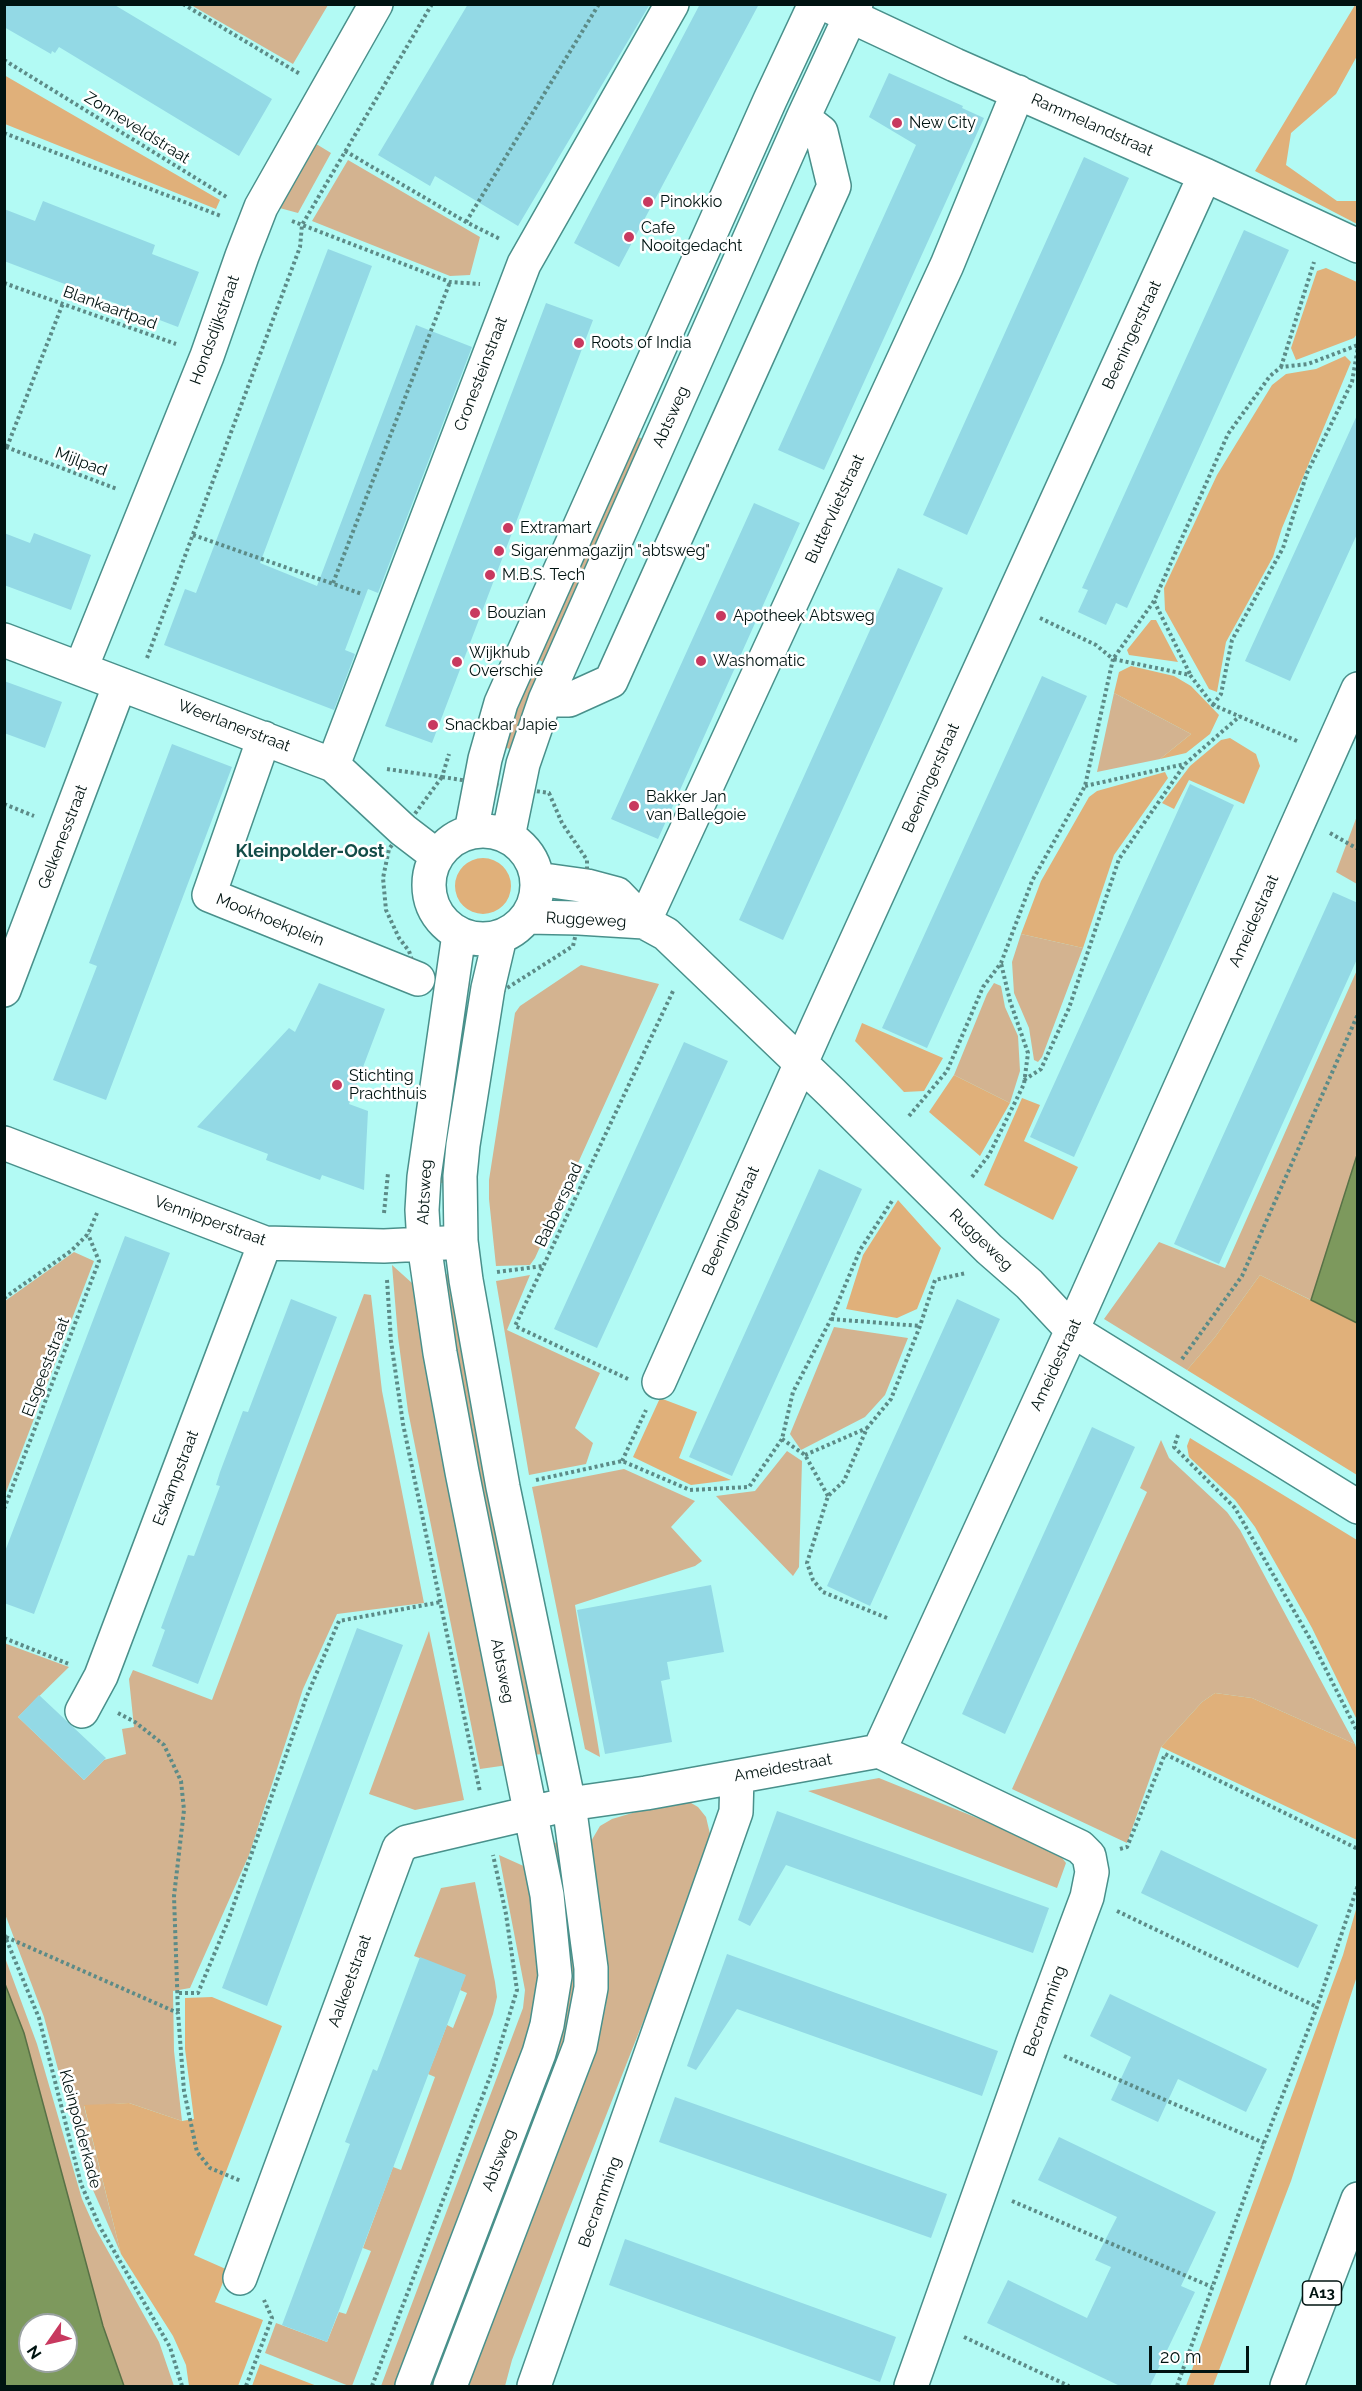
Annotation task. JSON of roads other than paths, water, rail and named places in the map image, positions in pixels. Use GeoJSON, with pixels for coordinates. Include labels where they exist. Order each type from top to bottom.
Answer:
{"type":"FeatureCollection","features":[{"type":"Feature","properties":{"kind":"main road","name":"Hondsdijkstraat"},"geometry":{"type":"LineString","coordinates":[[81,668],[207,356],[261,207],[376,4]]}},
{"type":"Feature","properties":{"kind":"main road","name":"Cronesteinstraat"},"geometry":{"type":"LineString","coordinates":[[333,765],[513,289],[530,254],[672,4]]}},
{"type":"Feature","properties":{"kind":"main road"},"geometry":{"type":"LineString","coordinates":[[471,832],[501,703],[765,110],[815,4]]}},
{"type":"Feature","properties":{"kind":"main road","name":"Rammelandstraat"},"geometry":{"type":"LineString","coordinates":[[844,8],[1018,92],[1358,246]]}},
{"type":"Feature","properties":{"kind":"main road","name":"Abtsweg"},"geometry":{"type":"LineString","coordinates":[[508,837],[523,764],[545,700],[803,118],[844,8]]}},
{"type":"Feature","properties":{"kind":"main road","name":"Buttervlietstraat"},"geometry":{"type":"LineString","coordinates":[[644,922],[947,265],[1018,92]]}},
{"type":"Feature","properties":{"kind":"main road"},"geometry":{"type":"LineString","coordinates":[[545,700],[569,700],[611,681],[834,186],[821,132],[803,118]]}},
{"type":"Feature","properties":{"kind":"main road","name":"Beeningerstraat"},"geometry":{"type":"LineString","coordinates":[[647,1382],[801,1064],[1205,175]]}},
{"type":"Feature","properties":{"kind":"main road","name":"Weerlanerstraat"},"geometry":{"type":"LineString","coordinates":[[4,640],[333,765],[403,830],[437,856]]}},
{"type":"Feature","properties":{"kind":"main road","name":"Gelkenesstraat"},"geometry":{"type":"LineString","coordinates":[[4,990],[128,686]]}},
{"type":"Feature","properties":{"kind":"main road","name":"Ameidestraat"},"geometry":{"type":"LineString","coordinates":[[568,1804],[879,1751],[1072,1330],[1358,690]]}},
{"type":"Feature","properties":{"kind":"main road","name":"Mookhoekplein"},"geometry":{"type":"LineString","coordinates":[[264,738],[209,895],[417,984]]}},
{"type":"Feature","properties":{"kind":"main road"},"geometry":{"type":"LineString","coordinates":[[490,831],[508,837],[516,841],[528,854],[537,879],[536,899],[527,917],[512,931],[500,937],[479,939],[459,934],[439,916],[431,900],[430,873],[437,856],[452,840],[471,832],[490,831]]}},
{"type":"Feature","properties":{"kind":"main road","name":"Ruggeweg"},"geometry":{"type":"LineString","coordinates":[[537,879],[587,886],[617,894],[644,922],[666,934],[689,956],[989,1249],[1029,1284],[1072,1330],[1358,1507]]}},
{"type":"Feature","properties":{"kind":"main road","name":"Ruggeweg"},"geometry":{"type":"LineString","coordinates":[[527,917],[644,922]]}},
{"type":"Feature","properties":{"kind":"main road","name":"Abtsweg"},"geometry":{"type":"LineString","coordinates":[[411,2386],[531,2076],[547,2025],[555,1976],[547,1895],[462,1472],[440,1353],[424,1244],[422,1210],[424,1177],[459,934]]}},
{"type":"Feature","properties":{"kind":"main road","name":"Abtsweg"},"geometry":{"type":"LineString","coordinates":[[450,2386],[580,2046],[591,1988],[591,1968],[568,1804],[503,1487],[461,1241],[460,1176],[488,988],[500,937]]}},
{"type":"Feature","properties":{"kind":"main road","name":"Vennipperstraat"},"geometry":{"type":"LineString","coordinates":[[4,1143],[265,1243],[384,1246],[461,1241]]}},
{"type":"Feature","properties":{"kind":"main road","name":"Eskampstraat"},"geometry":{"type":"LineString","coordinates":[[90,1695],[265,1243]]}},
{"type":"Feature","properties":{"kind":"main road","name":"Becramming"},"geometry":{"type":"LineString","coordinates":[[879,1751],[1080,1847],[1089,1856],[1092,1872],[1087,1897],[911,2386]]}},
{"type":"Feature","properties":{"kind":"main road","name":"Becramming"},"geometry":{"type":"LineString","coordinates":[[534,2386],[736,1812],[737,1777]]}},
{"type":"Feature","properties":{"kind":"main road","name":"Aalkeetstraat"},"geometry":{"type":"LineString","coordinates":[[240,2278],[399,1848],[407,1842],[568,1804]]}},
{"type":"Feature","properties":{"kind":"main road","name":"A13"},"geometry":{"type":"LineString","coordinates":[[1287,2386],[1358,2199]]}},
{"type":"Feature","properties":{"kind":"place","name":"New City"},"geometry":{"type":"Point","coordinates":[897,123]}},
{"type":"Feature","properties":{"kind":"place","name":"Pinokkio"},"geometry":{"type":"Point","coordinates":[648,202]}},
{"type":"Feature","properties":{"kind":"place","name":"Cafe Nooitgedacht"},"geometry":{"type":"Point","coordinates":[629,237]}},
{"type":"Feature","properties":{"kind":"place","name":"Roots of India"},"geometry":{"type":"Point","coordinates":[579,343]}},
{"type":"Feature","properties":{"kind":"place","name":"Extramart"},"geometry":{"type":"Point","coordinates":[508,528]}},
{"type":"Feature","properties":{"kind":"place","name":"Sigarenmagazijn \"abtsweg\""},"geometry":{"type":"Point","coordinates":[499,551]}},
{"type":"Feature","properties":{"kind":"place","name":"M.B.S. Tech"},"geometry":{"type":"Point","coordinates":[490,575]}},
{"type":"Feature","properties":{"kind":"place","name":"Bouzian"},"geometry":{"type":"Point","coordinates":[475,613]}},
{"type":"Feature","properties":{"kind":"place","name":"Apotheek Abtsweg"},"geometry":{"type":"Point","coordinates":[721,616]}},
{"type":"Feature","properties":{"kind":"place","name":"Washomatic"},"geometry":{"type":"Point","coordinates":[701,661]}},
{"type":"Feature","properties":{"kind":"place","name":"Wijkhub Overschie"},"geometry":{"type":"Point","coordinates":[457,662]}},
{"type":"Feature","properties":{"kind":"place","name":"Snackbar Japie"},"geometry":{"type":"Point","coordinates":[433,725]}},
{"type":"Feature","properties":{"kind":"place","name":"Bakker Jan van Ballegoie"},"geometry":{"type":"Point","coordinates":[634,806]}},
{"type":"Feature","properties":{"kind":"place","name":"Stichting Prachthuis"},"geometry":{"type":"Point","coordinates":[337,1085]}},
{"type":"Feature","properties":{"kind":"district","name":"Kleinpolder-Oost"},"geometry":{"type":"Point","coordinates":[310,852]}}]}
